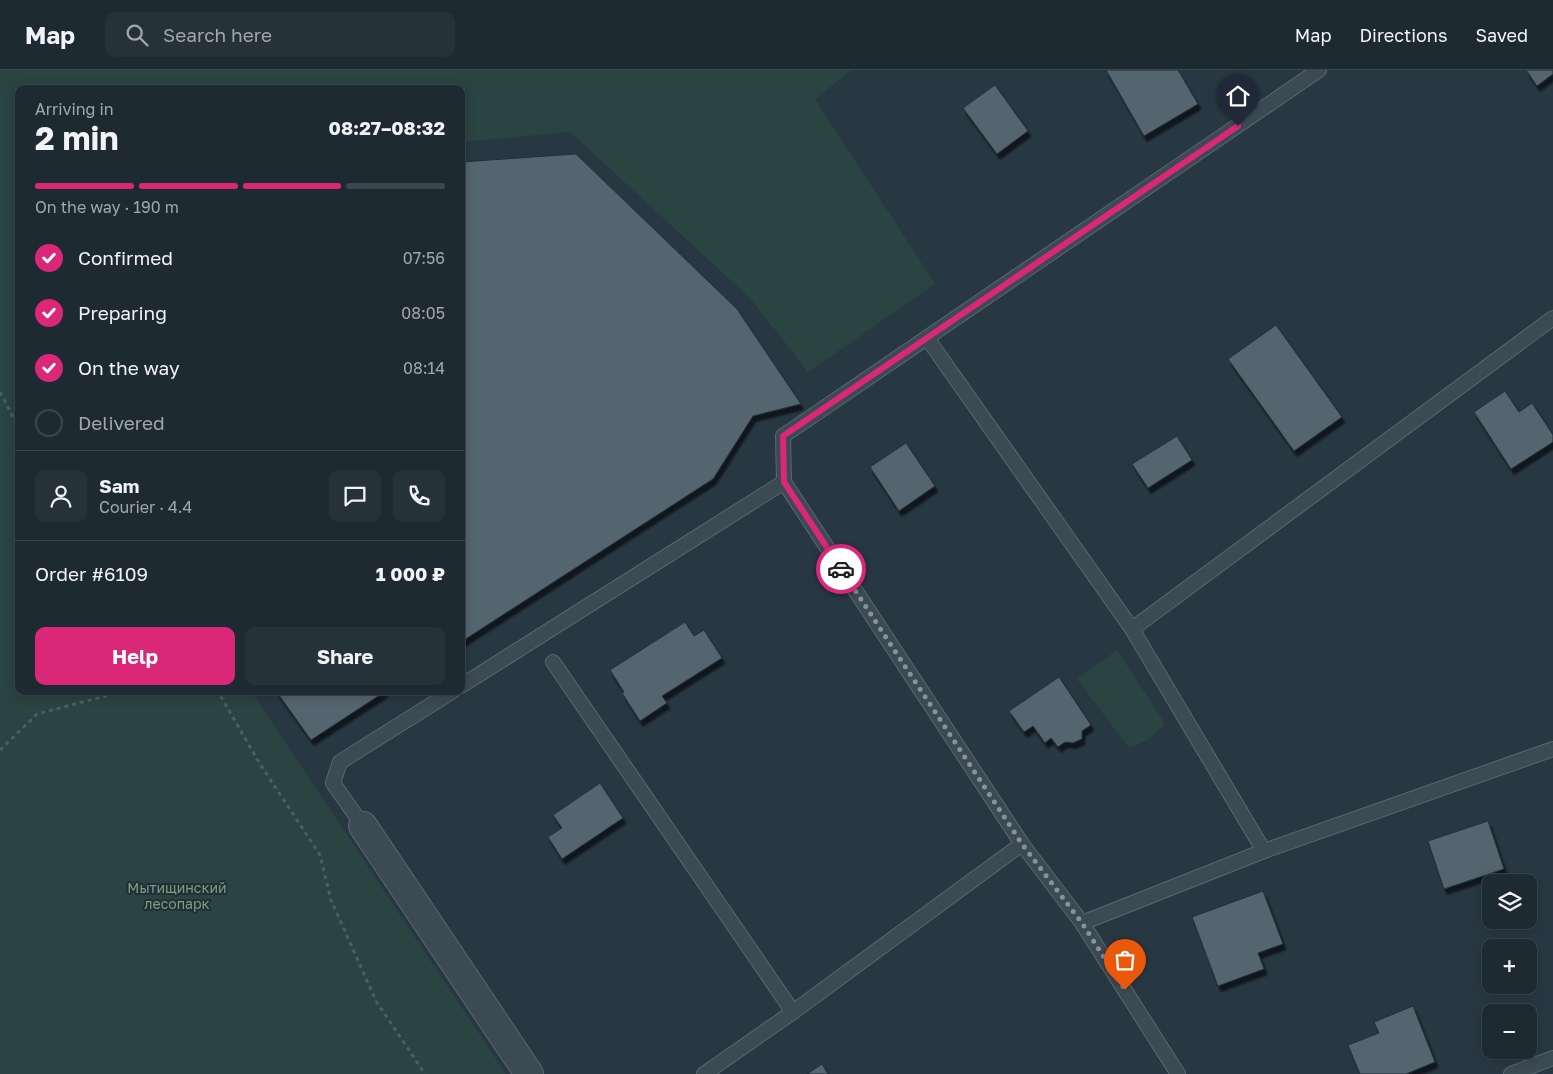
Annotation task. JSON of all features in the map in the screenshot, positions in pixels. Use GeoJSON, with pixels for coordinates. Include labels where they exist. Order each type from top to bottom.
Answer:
{"type":"FeatureCollection","features":[{"type":"Feature","properties":{"kind":"street"},"geometry":{"type":"LineString","coordinates":[[363,826],[529,1074]]}},
{"type":"Feature","properties":{"kind":"lane"},"geometry":{"type":"LineString","coordinates":[[1178,1074],[1082,923],[1022,844],[784,482],[783,436],[1319,70]]}},
{"type":"Feature","properties":{"kind":"lane"},"geometry":{"type":"LineString","coordinates":[[1132,629],[1553,318]]}},
{"type":"Feature","properties":{"kind":"lane"},"geometry":{"type":"LineString","coordinates":[[928,338],[1132,629],[1264,851]]}},
{"type":"Feature","properties":{"kind":"lane"},"geometry":{"type":"LineString","coordinates":[[465,683],[784,482]]}},
{"type":"Feature","properties":{"kind":"lane"},"geometry":{"type":"LineString","coordinates":[[553,662],[793,1012]]}},
{"type":"Feature","properties":{"kind":"lane"},"geometry":{"type":"LineString","coordinates":[[363,826],[333,783],[340,762],[447,695]]}},
{"type":"Feature","properties":{"kind":"lane"},"geometry":{"type":"LineString","coordinates":[[1082,923],[1264,851],[1553,749]]}},
{"type":"Feature","properties":{"kind":"lane"},"geometry":{"type":"LineString","coordinates":[[704,1074],[793,1012],[1022,844]]}},
{"type":"Feature","properties":{"kind":"lane"},"geometry":{"type":"LineString","coordinates":[[1511,1074],[1553,1058]]}},
{"type":"Feature","properties":{"kind":"path"},"geometry":{"type":"LineString","coordinates":[[0,392],[15,420]]}},
{"type":"Feature","properties":{"kind":"path"},"geometry":{"type":"LineString","coordinates":[[0,750],[37,714],[110,695]]}},
{"type":"Feature","properties":{"kind":"path"},"geometry":{"type":"LineString","coordinates":[[220,695],[260,764],[320,855],[331,900],[376,1002],[425,1074]]}},
{"type":"Feature","properties":{"kind":"green space","name":"Мытищинский лесопарк"},"geometry":{"type":"Polygon","coordinates":[[[0,70],[851,70],[815,99],[935,284],[808,372],[750,298],[570,132],[465,142],[465,85],[15,85],[15,695],[254,695],[506,1074],[0,1074],[0,70]]]}},
{"type":"Feature","properties":{"kind":"green space"},"geometry":{"type":"Polygon","coordinates":[[[1117,650],[1165,724],[1148,740],[1129,748],[1077,679],[1117,650]]]}},
{"type":"Feature","properties":{"kind":"building"},"geometry":{"type":"Polygon","coordinates":[[[1106,70],[1178,70],[1198,104],[1144,136],[1106,70]]]}},
{"type":"Feature","properties":{"kind":"building"},"geometry":{"type":"Polygon","coordinates":[[[1526,70],[1553,70],[1553,74],[1537,86],[1526,70]]]}},
{"type":"Feature","properties":{"kind":"building"},"geometry":{"type":"Polygon","coordinates":[[[995,85],[1028,131],[997,154],[963,108],[995,85]]]}},
{"type":"Feature","properties":{"kind":"building"},"geometry":{"type":"Polygon","coordinates":[[[576,154],[737,309],[801,404],[753,416],[713,479],[465,639],[465,162],[576,154]]]}},
{"type":"Feature","properties":{"kind":"building"},"geometry":{"type":"Polygon","coordinates":[[[1276,325],[1342,417],[1294,451],[1228,359],[1276,325]]]}},
{"type":"Feature","properties":{"kind":"building"},"geometry":{"type":"Polygon","coordinates":[[[1505,391],[1519,412],[1532,403],[1553,435],[1553,442],[1511,469],[1474,412],[1505,391]]]}},
{"type":"Feature","properties":{"kind":"building"},"geometry":{"type":"Polygon","coordinates":[[[1177,436],[1192,460],[1148,488],[1132,464],[1177,436]]]}},
{"type":"Feature","properties":{"kind":"building"},"geometry":{"type":"Polygon","coordinates":[[[906,443],[935,486],[899,511],[870,467],[906,443]]]}},
{"type":"Feature","properties":{"kind":"building"},"geometry":{"type":"Polygon","coordinates":[[[685,622],[694,636],[704,630],[722,658],[662,696],[667,703],[640,721],[610,670],[685,622]]]}},
{"type":"Feature","properties":{"kind":"building"},"geometry":{"type":"Polygon","coordinates":[[[1059,677],[1091,725],[1082,731],[1082,739],[1073,743],[1065,742],[1058,747],[1051,738],[1045,743],[1033,726],[1024,732],[1009,711],[1059,677]]]}},
{"type":"Feature","properties":{"kind":"building"},"geometry":{"type":"Polygon","coordinates":[[[279,695],[380,695],[311,740],[279,695]]]}},
{"type":"Feature","properties":{"kind":"building"},"geometry":{"type":"Polygon","coordinates":[[[600,783],[623,818],[562,859],[548,837],[562,828],[553,815],[600,783]]]}},
{"type":"Feature","properties":{"kind":"building"},"geometry":{"type":"Polygon","coordinates":[[[1488,821],[1504,869],[1489,874],[1482,874],[1482,876],[1444,889],[1428,841],[1488,821]]]}},
{"type":"Feature","properties":{"kind":"building"},"geometry":{"type":"Polygon","coordinates":[[[1263,891],[1283,944],[1258,953],[1264,969],[1218,986],[1192,917],[1263,891]]]}},
{"type":"Feature","properties":{"kind":"building"},"geometry":{"type":"Polygon","coordinates":[[[1413,1006],[1435,1062],[1406,1074],[1360,1074],[1348,1045],[1379,1033],[1374,1022],[1413,1006]]]}},
{"type":"Feature","properties":{"kind":"building"},"geometry":{"type":"Polygon","coordinates":[[[822,1064],[828,1074],[807,1074],[822,1064]]]}},
{"type":"Feature","properties":{"kind":"way so far"},"geometry":{"type":"LineString","coordinates":[[841,569],[1022,844],[1082,923],[1125,990]]}},
{"type":"Feature","properties":{"kind":"route"},"geometry":{"type":"LineString","coordinates":[[841,569],[784,482],[783,436],[1238,126]]}}]}
